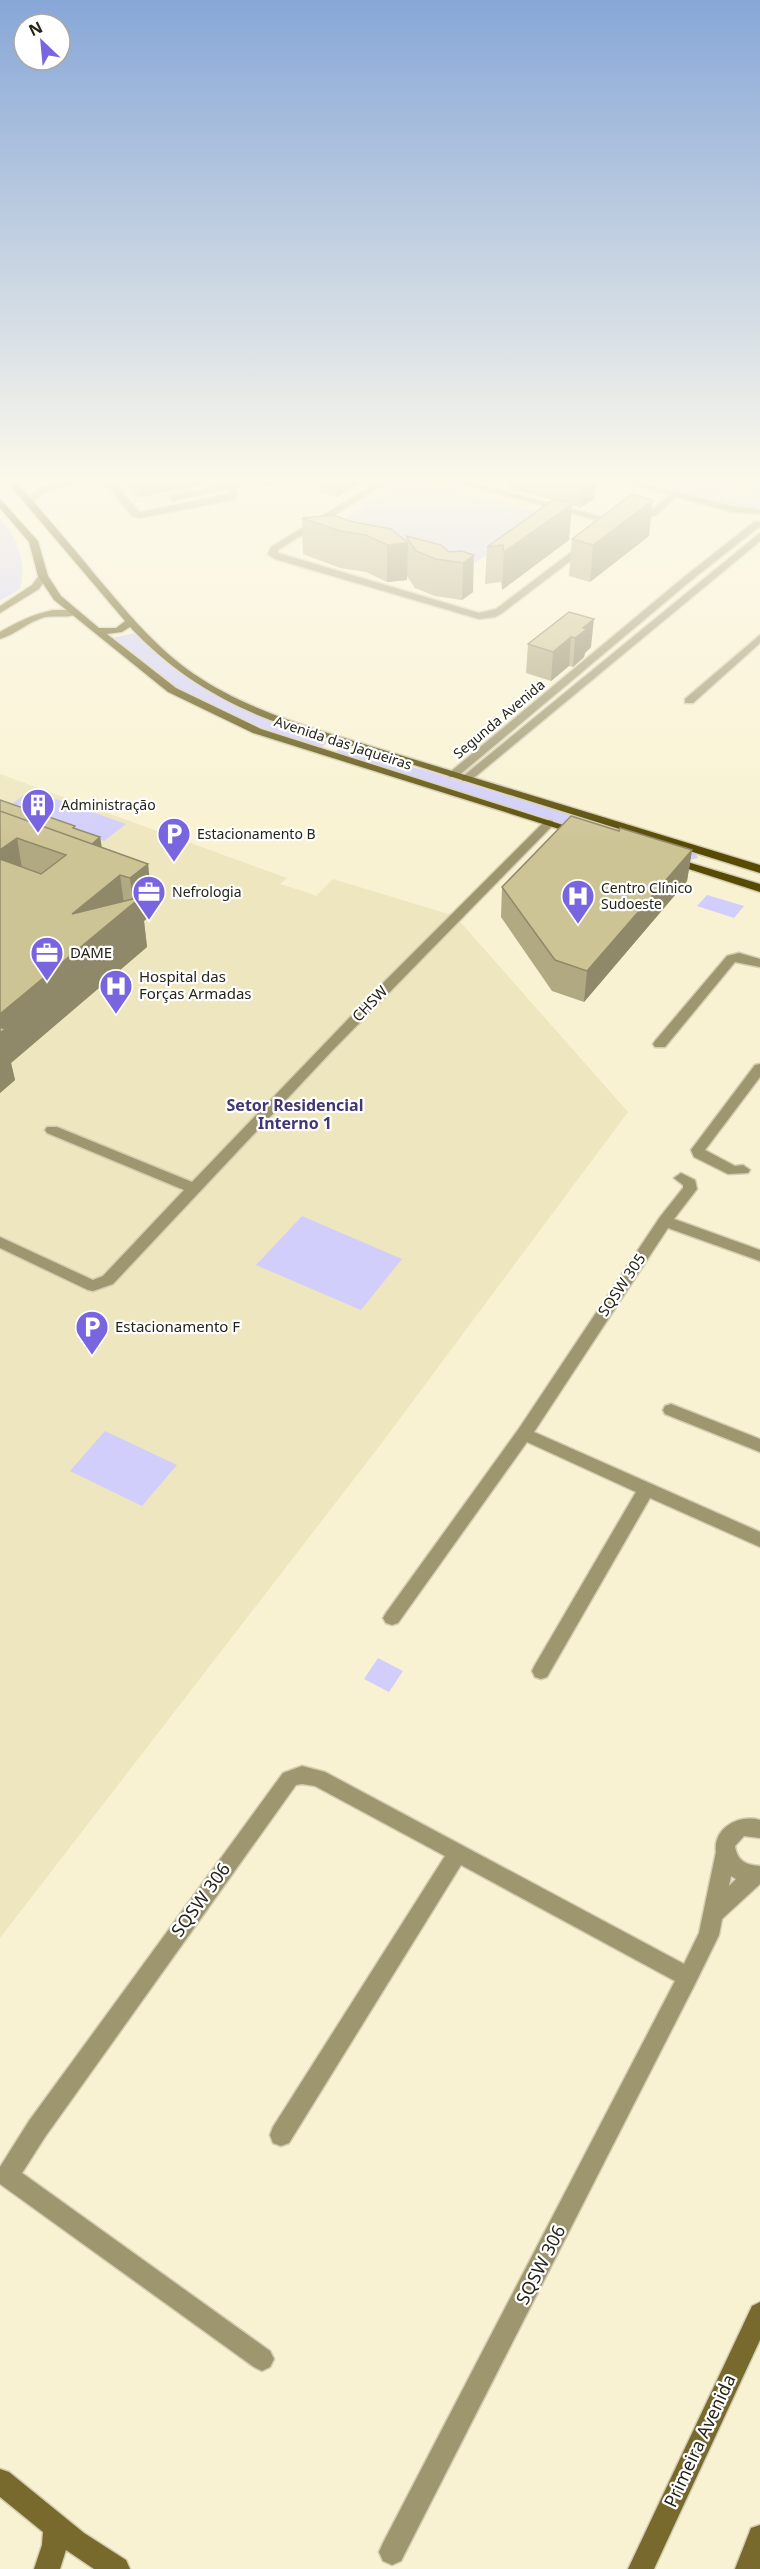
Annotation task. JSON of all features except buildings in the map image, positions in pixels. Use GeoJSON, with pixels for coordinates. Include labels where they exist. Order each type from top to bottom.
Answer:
{"type":"FeatureCollection","features":[{"type":"Feature","properties":{"kind":"main road","name":"Avenida das Jaqueiras"},"geometry":{"type":"LineString","coordinates":[[62,603],[172,690],[257,731],[590,835]]}},
{"type":"Feature","properties":{"kind":"main road","name":"Avenida das Jaqueiras"},"geometry":{"type":"LineString","coordinates":[[113,603],[157,650],[206,686],[263,713],[345,742],[760,869]]}},
{"type":"Feature","properties":{"kind":"main road"},"geometry":{"type":"LineString","coordinates":[[0,636],[27,620],[45,613],[73,613]]}},
{"type":"Feature","properties":{"kind":"main road"},"geometry":{"type":"LineString","coordinates":[[97,631],[119,630],[129,622]]}},
{"type":"Feature","properties":{"kind":"main road"},"geometry":{"type":"LineString","coordinates":[[327,754],[330,747],[345,742]]}},
{"type":"Feature","properties":{"kind":"main road"},"geometry":{"type":"LineString","coordinates":[[686,864],[700,860],[703,852]]}},
{"type":"Feature","properties":{"kind":"main road"},"geometry":{"type":"LineString","coordinates":[[664,858],[760,888]]}},
{"type":"Feature","properties":{"kind":"main road"},"geometry":{"type":"LineString","coordinates":[[732,879],[723,871],[726,865],[735,861]]}},
{"type":"Feature","properties":{"kind":"main road","name":"Primeira Avenida"},"geometry":{"type":"LineString","coordinates":[[641,2569],[760,2314]]}},
{"type":"Feature","properties":{"kind":"main road"},"geometry":{"type":"LineString","coordinates":[[0,2481],[75,2542],[117,2569]]}},
{"type":"Feature","properties":{"kind":"main road"},"geometry":{"type":"LineString","coordinates":[[47,2569],[55,2545],[56,2525]]}},
{"type":"Feature","properties":{"kind":"main road"},"geometry":{"type":"LineString","coordinates":[[748,2569],[760,2537]]}},
{"type":"Feature","properties":{"kind":"street"},"geometry":{"type":"LineString","coordinates":[[434,603],[479,616],[492,615],[509,603]]}},
{"type":"Feature","properties":{"kind":"street","name":"Segunda Avenida"},"geometry":{"type":"LineString","coordinates":[[453,775],[659,603]]}},
{"type":"Feature","properties":{"kind":"street","name":"Segunda Avenida"},"geometry":{"type":"LineString","coordinates":[[466,779],[679,603]]}},
{"type":"Feature","properties":{"kind":"street"},"geometry":{"type":"LineString","coordinates":[[689,701],[760,638]]}},
{"type":"Feature","properties":{"kind":"street","name":"CHSW"},"geometry":{"type":"LineString","coordinates":[[0,1242],[93,1286],[108,1280],[193,1188],[455,916],[549,822]]}},
{"type":"Feature","properties":{"kind":"street"},"geometry":{"type":"LineString","coordinates":[[660,1044],[731,959],[739,957],[760,963]]}},
{"type":"Feature","properties":{"kind":"street"},"geometry":{"type":"LineString","coordinates":[[743,1170],[733,1171],[699,1154],[698,1150],[760,1068]]}},
{"type":"Feature","properties":{"kind":"street"},"geometry":{"type":"LineString","coordinates":[[52,1130],[193,1188]]}},
{"type":"Feature","properties":{"kind":"street","name":"SQSW 305"},"geometry":{"type":"LineString","coordinates":[[392,1618],[524,1434],[665,1221],[690,1189],[690,1183],[681,1178]]}},
{"type":"Feature","properties":{"kind":"street"},"geometry":{"type":"LineString","coordinates":[[665,1221],[760,1256]]}},
{"type":"Feature","properties":{"kind":"street"},"geometry":{"type":"LineString","coordinates":[[671,1410],[760,1446]]}},
{"type":"Feature","properties":{"kind":"street"},"geometry":{"type":"LineString","coordinates":[[524,1434],[760,1540]]}},
{"type":"Feature","properties":{"kind":"street"},"geometry":{"type":"LineString","coordinates":[[541,1671],[646,1490]]}},
{"type":"Feature","properties":{"kind":"street","name":"SQSW 306"},"geometry":{"type":"LineString","coordinates":[[262,2359],[4,2182],[43,2120],[290,1779],[302,1775],[318,1778],[688,1977]]}},
{"type":"Feature","properties":{"kind":"street","name":"SQSW 306"},"geometry":{"type":"LineString","coordinates":[[392,2552],[709,1935],[725,1854],[724,1846],[732,1832],[747,1827],[760,1829]]}},
{"type":"Feature","properties":{"kind":"street"},"geometry":{"type":"LineString","coordinates":[[281,2135],[458,1853]]}},
{"type":"Feature","properties":{"kind":"street"},"geometry":{"type":"LineString","coordinates":[[725,1854],[739,1871],[756,1875]]}},
{"type":"Feature","properties":{"kind":"street","name":"SQSW 306"},"geometry":{"type":"LineString","coordinates":[[715,1912],[756,1875]]}},
{"type":"Feature","properties":{"kind":"shaded area"},"geometry":{"type":"Polygon","coordinates":[[[135,633],[177,671],[200,686],[250,711],[329,741],[321,748],[259,726],[199,700],[161,678],[111,638],[135,633]]]}},
{"type":"Feature","properties":{"kind":"shaded area"},"geometry":{"type":"Polygon","coordinates":[[[339,749],[428,771],[696,854],[698,858],[689,860],[612,839],[335,752],[339,749]]]}},
{"type":"Feature","properties":{"kind":"shaded area"},"geometry":{"type":"Polygon","coordinates":[[[0,774],[287,878],[280,884],[316,896],[333,879],[455,916],[628,1112],[381,1444],[0,1938],[0,774]]]}},
{"type":"Feature","properties":{"kind":"shaded area"},"geometry":{"type":"Polygon","coordinates":[[[31,790],[126,824],[104,841],[9,806],[31,790]]]}},
{"type":"Feature","properties":{"kind":"shaded area"},"geometry":{"type":"Polygon","coordinates":[[[707,895],[744,906],[734,918],[697,906],[707,895]]]}},
{"type":"Feature","properties":{"kind":"shaded area"},"geometry":{"type":"Polygon","coordinates":[[[302,1216],[402,1259],[361,1310],[256,1265],[302,1216]]]}},
{"type":"Feature","properties":{"kind":"shaded area"},"geometry":{"type":"Polygon","coordinates":[[[105,1431],[177,1465],[142,1506],[70,1471],[105,1431]]]}},
{"type":"Feature","properties":{"kind":"shaded area"},"geometry":{"type":"Polygon","coordinates":[[[378,1658],[403,1671],[389,1692],[364,1679],[378,1658]]]}},
{"type":"Feature","properties":{"kind":"place","name":"Administração"},"geometry":{"type":"Point","coordinates":[38,834]}},
{"type":"Feature","properties":{"kind":"place","name":"Estacionamento B"},"geometry":{"type":"Point","coordinates":[174,863]}},
{"type":"Feature","properties":{"kind":"place","name":"Nefrologia"},"geometry":{"type":"Point","coordinates":[149,921]}},
{"type":"Feature","properties":{"kind":"place","name":"Centro Clínico Sudoeste"},"geometry":{"type":"Point","coordinates":[578,925]}},
{"type":"Feature","properties":{"kind":"place","name":"DAME"},"geometry":{"type":"Point","coordinates":[47,982]}},
{"type":"Feature","properties":{"kind":"place","name":"Hospital das Forças Armadas"},"geometry":{"type":"Point","coordinates":[116,1015]}},
{"type":"Feature","properties":{"kind":"place","name":"Estacionamento F"},"geometry":{"type":"Point","coordinates":[92,1356]}},
{"type":"Feature","properties":{"kind":"district","name":"Setor Residencial Interno 1"},"geometry":{"type":"Point","coordinates":[295,1114]}}]}
